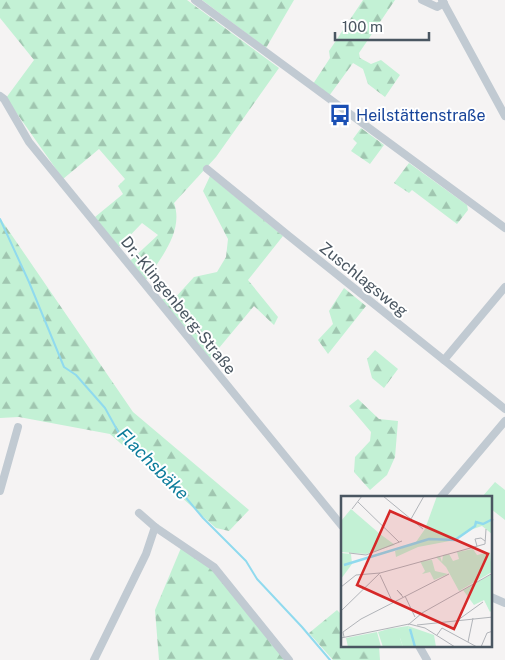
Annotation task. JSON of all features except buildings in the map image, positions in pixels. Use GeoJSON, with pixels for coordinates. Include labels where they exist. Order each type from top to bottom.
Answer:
{"type":"FeatureCollection","features":[{"type":"Feature","properties":{"kind":"street"},"geometry":{"type":"LineString","coordinates":[[195,0],[505,228]]}},
{"type":"Feature","properties":{"kind":"street"},"geometry":{"type":"LineString","coordinates":[[422,0],[437,7],[443,2],[505,116]]}},
{"type":"Feature","properties":{"kind":"street","name":"Dr.-Klingenberg-Straße"},"geometry":{"type":"LineString","coordinates":[[0,96],[40,156],[341,525]]}},
{"type":"Feature","properties":{"kind":"street","name":"Zuschlagsweg"},"geometry":{"type":"LineString","coordinates":[[208,169],[288,236],[505,409]]}},
{"type":"Feature","properties":{"kind":"street"},"geometry":{"type":"LineString","coordinates":[[444,360],[505,287]]}},
{"type":"Feature","properties":{"kind":"street"},"geometry":{"type":"LineString","coordinates":[[442,496],[505,421]]}},
{"type":"Feature","properties":{"kind":"street"},"geometry":{"type":"LineString","coordinates":[[0,491],[18,426]]}},
{"type":"Feature","properties":{"kind":"street"},"geometry":{"type":"LineString","coordinates":[[138,513],[214,567],[289,660]]}},
{"type":"Feature","properties":{"kind":"street"},"geometry":{"type":"LineString","coordinates":[[94,660],[146,554],[156,527]]}},
{"type":"Feature","properties":{"kind":"street"},"geometry":{"type":"LineString","coordinates":[[492,597],[505,603]]}},
{"type":"Feature","properties":{"kind":"street"},"geometry":{"type":"LineString","coordinates":[[420,648],[427,660]]}},
{"type":"Feature","properties":{"kind":"green space"},"geometry":{"type":"Polygon","coordinates":[[[0,0],[187,0],[279,68],[216,157],[174,203],[176,224],[173,234],[164,253],[146,280],[130,261],[158,235],[142,223],[118,248],[95,217],[123,194],[118,186],[125,179],[99,149],[63,179],[6,98],[34,60],[0,18],[0,0]]]}},
{"type":"Feature","properties":{"kind":"green space"},"geometry":{"type":"Polygon","coordinates":[[[202,0],[294,0],[266,48],[202,0]]]}},
{"type":"Feature","properties":{"kind":"green space"},"geometry":{"type":"Polygon","coordinates":[[[363,0],[395,0],[359,53],[360,58],[371,64],[381,60],[400,75],[385,97],[368,84],[363,69],[353,63],[329,96],[313,84],[330,58],[329,51],[363,0]]]}},
{"type":"Feature","properties":{"kind":"green space"},"geometry":{"type":"Polygon","coordinates":[[[361,128],[384,145],[370,164],[351,151],[357,143],[353,139],[361,128]]]}},
{"type":"Feature","properties":{"kind":"green space"},"geometry":{"type":"Polygon","coordinates":[[[409,163],[467,205],[468,210],[457,224],[412,190],[409,193],[394,183],[409,163]]]}},
{"type":"Feature","properties":{"kind":"green space"},"geometry":{"type":"Polygon","coordinates":[[[210,176],[283,236],[248,280],[278,317],[274,325],[254,306],[209,360],[161,299],[174,299],[194,277],[217,272],[226,257],[228,239],[203,191],[210,176]]]}},
{"type":"Feature","properties":{"kind":"green space"},"geometry":{"type":"Polygon","coordinates":[[[0,218],[133,412],[249,510],[229,531],[216,528],[110,434],[19,417],[0,418],[0,218]]]}},
{"type":"Feature","properties":{"kind":"green space"},"geometry":{"type":"Polygon","coordinates":[[[344,288],[366,306],[328,354],[318,340],[333,324],[329,311],[344,288]]]}},
{"type":"Feature","properties":{"kind":"green space"},"geometry":{"type":"Polygon","coordinates":[[[375,350],[398,369],[384,388],[372,378],[367,359],[375,350]]]}},
{"type":"Feature","properties":{"kind":"green space"},"geometry":{"type":"Polygon","coordinates":[[[358,399],[379,419],[398,421],[395,457],[387,475],[370,490],[354,472],[355,457],[370,441],[371,432],[349,406],[358,399]]]}},
{"type":"Feature","properties":{"kind":"green space"},"geometry":{"type":"Polygon","coordinates":[[[495,482],[505,490],[505,520],[492,510],[492,496],[483,496],[495,482]]]}},
{"type":"Feature","properties":{"kind":"green space"},"geometry":{"type":"Polygon","coordinates":[[[181,548],[213,570],[286,660],[159,660],[155,610],[181,548]]]}},
{"type":"Feature","properties":{"kind":"green space"},"geometry":{"type":"Polygon","coordinates":[[[337,610],[341,614],[341,648],[379,648],[380,660],[333,660],[309,633],[337,610]]]}},
{"type":"Feature","properties":{"kind":"waterway","name":"Flachsbäke"},"geometry":{"type":"LineString","coordinates":[[0,219],[29,282],[64,367],[76,375],[105,408],[121,437],[177,487],[203,518],[246,561],[257,579],[330,660]]}},
{"type":"Feature","properties":{"kind":"place","name":"Heilstättenstraße"},"geometry":{"type":"Point","coordinates":[340,115]}}]}
